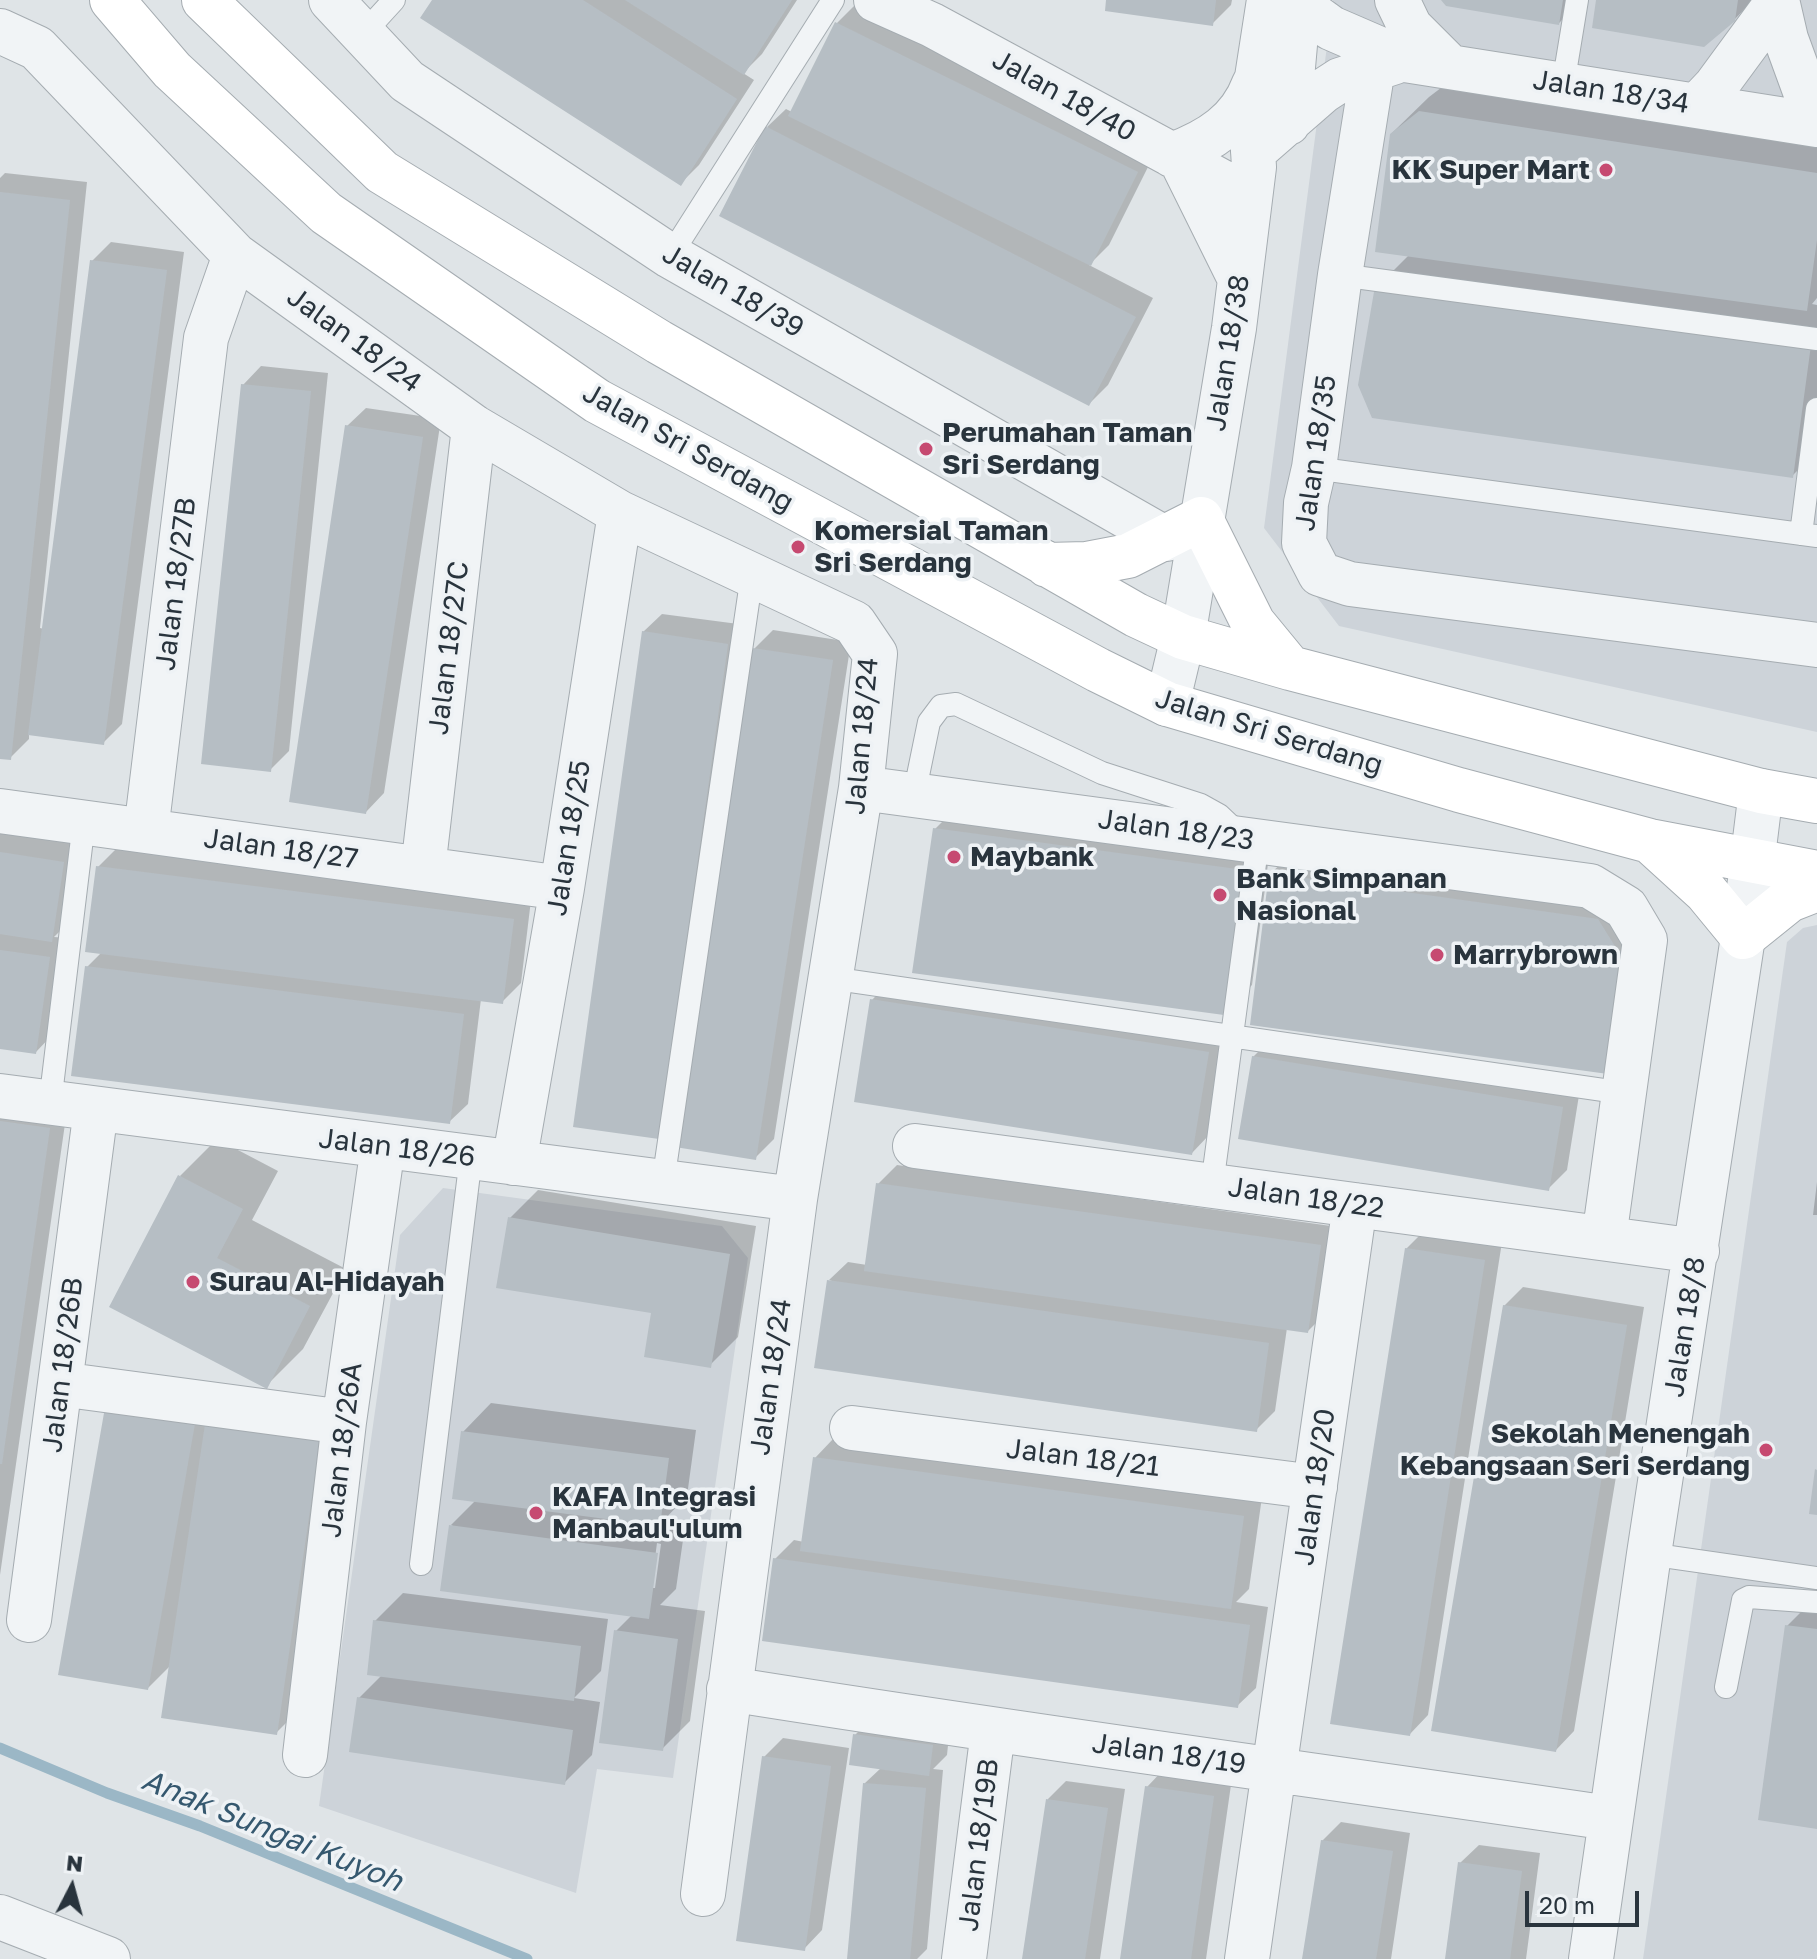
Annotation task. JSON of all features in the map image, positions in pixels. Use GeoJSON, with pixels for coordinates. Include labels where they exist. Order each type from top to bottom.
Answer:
{"type":"FeatureCollection","features":[{"type":"Feature","properties":{"kind":"street","name":"Jalan Sri Serdang"},"geometry":{"type":"LineString","coordinates":[[112,0],[172,70],[326,213],[597,401],[1098,670],[1167,704],[1459,790],[1650,841],[1817,873]]}},
{"type":"Feature","properties":{"kind":"street"},"geometry":{"type":"LineString","coordinates":[[204,0],[382,172],[659,342],[1136,615],[1183,637],[1290,668],[1761,791],[1817,801]]}},
{"type":"Feature","properties":{"kind":"street","name":"Jalan 18/39"},"geometry":{"type":"LineString","coordinates":[[331,0],[407,81],[670,256],[1184,529]]}},
{"type":"Feature","properties":{"kind":"street","name":"Jalan 18/40"},"geometry":{"type":"LineString","coordinates":[[876,0],[934,12],[1177,159],[1250,197]]}},
{"type":"Feature","properties":{"kind":"street","name":"Jalan 18/38"},"geometry":{"type":"LineString","coordinates":[[1167,704],[1183,637],[1184,529],[1240,279],[1250,197],[1253,152],[1251,116],[1269,0]]}},
{"type":"Feature","properties":{"kind":"street"},"geometry":{"type":"LineString","coordinates":[[1288,123],[1302,0]]}},
{"type":"Feature","properties":{"kind":"street","name":"Jalan 18/34"},"geometry":{"type":"LineString","coordinates":[[1302,0],[1313,15],[1389,64],[1450,67],[1817,124]]}},
{"type":"Feature","properties":{"kind":"street"},"geometry":{"type":"LineString","coordinates":[[1397,0],[1410,27],[1450,67]]}},
{"type":"Feature","properties":{"kind":"street"},"geometry":{"type":"LineString","coordinates":[[1697,106],[1715,87],[1776,2]]}},
{"type":"Feature","properties":{"kind":"street"},"geometry":{"type":"LineString","coordinates":[[1776,2],[1817,124]]}},
{"type":"Feature","properties":{"kind":"street","name":"Jalan 18/24"},"geometry":{"type":"LineString","coordinates":[[0,31],[37,48],[235,255],[474,427],[620,513],[854,623],[875,654],[861,788],[795,1199],[703,1894]]}},
{"type":"Feature","properties":{"kind":"street"},"geometry":{"type":"LineString","coordinates":[[1253,152],[1340,80],[1389,64]]}},
{"type":"Feature","properties":{"kind":"street","name":"Jalan 18/35"},"geometry":{"type":"LineString","coordinates":[[1389,64],[1340,275],[1314,468],[1306,503],[1304,543],[1320,574],[1365,586],[1817,645]]}},
{"type":"Feature","properties":{"kind":"street"},"geometry":{"type":"LineString","coordinates":[[1240,279],[1177,159],[1233,121],[1247,102],[1258,73]]}},
{"type":"Feature","properties":{"kind":"street","name":"Jalan 18/27B"},"geometry":{"type":"LineString","coordinates":[[146,831],[206,338],[235,255]]}},
{"type":"Feature","properties":{"kind":"street","name":"Jalan 18/27C"},"geometry":{"type":"LineString","coordinates":[[423,869],[474,427]]}},
{"type":"Feature","properties":{"kind":"street","name":"Jalan 18/25"},"geometry":{"type":"LineString","coordinates":[[514,1163],[562,888],[620,513]]}},
{"type":"Feature","properties":{"kind":"street"},"geometry":{"type":"LineString","coordinates":[[1047,565],[1086,564],[1128,556],[1184,529],[1290,668]]}},
{"type":"Feature","properties":{"kind":"street","name":"Jalan 18/23"},"geometry":{"type":"LineString","coordinates":[[861,788],[1590,886],[1626,908],[1645,940],[1604,1238]]}},
{"type":"Feature","properties":{"kind":"street","name":"Jalan 18/8"},"geometry":{"type":"LineString","coordinates":[[1591,1959],[1743,937],[1761,791]]}},
{"type":"Feature","properties":{"kind":"street","name":"Jalan 18/27"},"geometry":{"type":"LineString","coordinates":[[0,811],[562,888]]}},
{"type":"Feature","properties":{"kind":"street"},"geometry":{"type":"LineString","coordinates":[[1650,841],[1706,892],[1743,937],[1789,900],[1817,889]]}},
{"type":"Feature","properties":{"kind":"street","name":"Jalan 18/26"},"geometry":{"type":"LineString","coordinates":[[0,1096],[795,1199]]}},
{"type":"Feature","properties":{"kind":"street","name":"Jalan 18/26B"},"geometry":{"type":"LineString","coordinates":[[29,1620],[96,1109]]}},
{"type":"Feature","properties":{"kind":"street","name":"Jalan 18/26A"},"geometry":{"type":"LineString","coordinates":[[305,1755],[344,1422],[383,1146]]}},
{"type":"Feature","properties":{"kind":"street","name":"Jalan 18/22"},"geometry":{"type":"LineString","coordinates":[[915,1146],[1697,1251]]}},
{"type":"Feature","properties":{"kind":"street","name":"Jalan 18/20"},"geometry":{"type":"LineString","coordinates":[[1247,1959],[1355,1205]]}},
{"type":"Feature","properties":{"kind":"street"},"geometry":{"type":"LineString","coordinates":[[60,1384],[344,1422]]}},
{"type":"Feature","properties":{"kind":"street","name":"Jalan 18/21"},"geometry":{"type":"LineString","coordinates":[[852,1428],[1315,1487]]}},
{"type":"Feature","properties":{"kind":"street","name":"Jalan 18/19"},"geometry":{"type":"LineString","coordinates":[[729,1689],[993,1731],[1275,1768],[1610,1818]]}},
{"type":"Feature","properties":{"kind":"street","name":"Jalan 18/19B"},"geometry":{"type":"LineString","coordinates":[[964,1959],[993,1731]]}},
{"type":"Feature","properties":{"kind":"street"},"geometry":{"type":"LineString","coordinates":[[0,1917],[108,1959]]}},
{"type":"Feature","properties":{"kind":"lane"},"geometry":{"type":"LineString","coordinates":[[363,34],[394,0]]}},
{"type":"Feature","properties":{"kind":"lane"},"geometry":{"type":"LineString","coordinates":[[670,256],[833,0]]}},
{"type":"Feature","properties":{"kind":"lane"},"geometry":{"type":"LineString","coordinates":[[1563,85],[1577,0]]}},
{"type":"Feature","properties":{"kind":"lane"},"geometry":{"type":"LineString","coordinates":[[1340,275],[1817,339]]}},
{"type":"Feature","properties":{"kind":"lane"},"geometry":{"type":"LineString","coordinates":[[1314,468],[1809,535],[1817,409]]}},
{"type":"Feature","properties":{"kind":"lane"},"geometry":{"type":"LineString","coordinates":[[663,1182],[752,575]]}},
{"type":"Feature","properties":{"kind":"lane"},"geometry":{"type":"LineString","coordinates":[[914,795],[929,722],[941,706],[956,704],[1102,773],[1201,805],[1251,840],[1232,1037],[1212,1185]]}},
{"type":"Feature","properties":{"kind":"lane"},"geometry":{"type":"LineString","coordinates":[[50,1103],[84,822]]}},
{"type":"Feature","properties":{"kind":"lane"},"geometry":{"type":"LineString","coordinates":[[830,978],[1624,1093]]}},
{"type":"Feature","properties":{"kind":"lane"},"geometry":{"type":"LineString","coordinates":[[421,1564],[471,1157]]}},
{"type":"Feature","properties":{"kind":"lane"},"geometry":{"type":"LineString","coordinates":[[1649,1554],[1817,1578]]}},
{"type":"Feature","properties":{"kind":"lane"},"geometry":{"type":"LineString","coordinates":[[1726,1687],[1743,1600],[1749,1597],[1817,1602]]}},
{"type":"Feature","properties":{"kind":"shaded area"},"geometry":{"type":"Polygon","coordinates":[[[1333,0],[1817,0],[1817,732],[1339,626],[1264,528],[1333,0]]]}},
{"type":"Feature","properties":{"kind":"shaded area","name":"Sekolah Menengah Kebangsaan Seri Serdang"},"geometry":{"type":"Polygon","coordinates":[[[1817,925],[1817,1959],[1643,1959],[1787,942],[1803,928],[1817,925]]]}},
{"type":"Feature","properties":{"kind":"shaded area","name":"KAFA Integrasi Manbaul'ulum"},"geometry":{"type":"Polygon","coordinates":[[[443,1188],[722,1226],[748,1258],[673,1778],[597,1769],[576,1893],[319,1806],[400,1235],[443,1188]]]}},
{"type":"Feature","properties":{"kind":"building"},"geometry":{"type":"Polygon","coordinates":[[[432,0],[583,0],[737,99],[681,186],[420,18],[432,0]]]}},
{"type":"Feature","properties":{"kind":"building"},"geometry":{"type":"Polygon","coordinates":[[[625,0],[792,0],[744,75],[625,0]]]}},
{"type":"Feature","properties":{"kind":"building"},"geometry":{"type":"Polygon","coordinates":[[[1106,0],[1216,0],[1213,26],[1105,11],[1106,0]]]}},
{"type":"Feature","properties":{"kind":"building"},"geometry":{"type":"Polygon","coordinates":[[[1441,0],[1563,0],[1559,25],[1446,6],[1441,0]]]}},
{"type":"Feature","properties":{"kind":"building"},"geometry":{"type":"Polygon","coordinates":[[[1596,0],[1738,0],[1735,21],[1704,47],[1592,28],[1596,0]]]}},
{"type":"Feature","properties":{"kind":"building"},"geometry":{"type":"Polygon","coordinates":[[[835,22],[1138,172],[1091,266],[788,116],[835,22]]]}},
{"type":"Feature","properties":{"kind":"building"},"geometry":{"type":"Polygon","coordinates":[[[1419,111],[1817,173],[1817,240],[1807,311],[1375,252],[1390,134],[1419,111]]]}},
{"type":"Feature","properties":{"kind":"building"},"geometry":{"type":"Polygon","coordinates":[[[765,126],[1136,317],[1089,406],[719,216],[765,126]]]}},
{"type":"Feature","properties":{"kind":"building"},"geometry":{"type":"Polygon","coordinates":[[[0,192],[70,200],[11,760],[0,759],[0,192]]]}},
{"type":"Feature","properties":{"kind":"building"},"geometry":{"type":"Polygon","coordinates":[[[90,260],[167,270],[104,745],[28,735],[90,260]]]}},
{"type":"Feature","properties":{"kind":"building"},"geometry":{"type":"Polygon","coordinates":[[[1375,286],[1811,345],[1793,478],[1372,418],[1358,385],[1375,286]]]}},
{"type":"Feature","properties":{"kind":"building"},"geometry":{"type":"Polygon","coordinates":[[[241,384],[311,391],[271,772],[201,764],[241,384]]]}},
{"type":"Feature","properties":{"kind":"building"},"geometry":{"type":"Polygon","coordinates":[[[345,425],[423,437],[366,814],[289,802],[345,425]]]}},
{"type":"Feature","properties":{"kind":"building"},"geometry":{"type":"Polygon","coordinates":[[[642,631],[728,644],[659,1139],[573,1127],[642,631]]]}},
{"type":"Feature","properties":{"kind":"building"},"geometry":{"type":"Polygon","coordinates":[[[752,648],[833,660],[756,1160],[675,1147],[752,648]]]}},
{"type":"Feature","properties":{"kind":"building"},"geometry":{"type":"Polygon","coordinates":[[[933,828],[1244,870],[1224,1015],[912,973],[933,828]]]}},
{"type":"Feature","properties":{"kind":"building"},"geometry":{"type":"Polygon","coordinates":[[[0,852],[64,862],[52,942],[0,934],[0,852]]]}},
{"type":"Feature","properties":{"kind":"building"},"geometry":{"type":"Polygon","coordinates":[[[96,866],[514,919],[503,1004],[85,952],[96,866]]]}},
{"type":"Feature","properties":{"kind":"building"},"geometry":{"type":"Polygon","coordinates":[[[1269,873],[1598,919],[1621,956],[1608,1074],[1250,1025],[1269,873]]]}},
{"type":"Feature","properties":{"kind":"building"},"geometry":{"type":"Polygon","coordinates":[[[0,950],[50,957],[36,1054],[0,1049],[0,950]]]}},
{"type":"Feature","properties":{"kind":"building"},"geometry":{"type":"Polygon","coordinates":[[[85,966],[464,1014],[450,1124],[71,1076],[85,966]]]}},
{"type":"Feature","properties":{"kind":"building"},"geometry":{"type":"Polygon","coordinates":[[[870,999],[1209,1052],[1192,1155],[854,1102],[870,999]]]}},
{"type":"Feature","properties":{"kind":"building"},"geometry":{"type":"Polygon","coordinates":[[[1252,1056],[1563,1107],[1549,1191],[1238,1139],[1252,1056]]]}},
{"type":"Feature","properties":{"kind":"building"},"geometry":{"type":"Polygon","coordinates":[[[0,1121],[50,1128],[2,1464],[0,1464],[0,1121]]]}},
{"type":"Feature","properties":{"kind":"building","name":"Surau Al-Hidayah"},"geometry":{"type":"Polygon","coordinates":[[[178,1175],[243,1209],[217,1258],[310,1306],[267,1389],[109,1307],[178,1175]]]}},
{"type":"Feature","properties":{"kind":"building"},"geometry":{"type":"Polygon","coordinates":[[[876,1183],[1321,1245],[1308,1333],[864,1271],[876,1183]]]}},
{"type":"Feature","properties":{"kind":"building"},"geometry":{"type":"Polygon","coordinates":[[[508,1217],[730,1254],[711,1368],[644,1357],[651,1313],[496,1288],[508,1217]]]}},
{"type":"Feature","properties":{"kind":"building"},"geometry":{"type":"Polygon","coordinates":[[[1405,1248],[1485,1260],[1410,1736],[1330,1724],[1405,1248]]]}},
{"type":"Feature","properties":{"kind":"building"},"geometry":{"type":"Polygon","coordinates":[[[827,1280],[1269,1343],[1257,1432],[814,1368],[827,1280]]]}},
{"type":"Feature","properties":{"kind":"building"},"geometry":{"type":"Polygon","coordinates":[[[1503,1305],[1627,1325],[1556,1752],[1431,1731],[1503,1305]]]}},
{"type":"Feature","properties":{"kind":"building"},"geometry":{"type":"Polygon","coordinates":[[[107,1396],[197,1412],[148,1690],[58,1675],[107,1396]]]}},
{"type":"Feature","properties":{"kind":"building"},"geometry":{"type":"Polygon","coordinates":[[[207,1411],[322,1428],[277,1735],[161,1718],[207,1411]]]}},
{"type":"Feature","properties":{"kind":"building"},"geometry":{"type":"Polygon","coordinates":[[[461,1431],[669,1458],[660,1526],[452,1499],[461,1431]]]}},
{"type":"Feature","properties":{"kind":"building"},"geometry":{"type":"Polygon","coordinates":[[[813,1457],[1244,1516],[1231,1609],[800,1551],[813,1457]]]}},
{"type":"Feature","properties":{"kind":"building"},"geometry":{"type":"Polygon","coordinates":[[[1817,1470],[1817,1515],[1809,1514],[1817,1470]]]}},
{"type":"Feature","properties":{"kind":"building"},"geometry":{"type":"Polygon","coordinates":[[[449,1525],[658,1553],[649,1619],[440,1591],[449,1525]]]}},
{"type":"Feature","properties":{"kind":"building"},"geometry":{"type":"Polygon","coordinates":[[[773,1558],[1250,1625],[1238,1708],[762,1641],[773,1558]]]}},
{"type":"Feature","properties":{"kind":"building"},"geometry":{"type":"Polygon","coordinates":[[[373,1620],[581,1646],[574,1701],[367,1675],[373,1620]]]}},
{"type":"Feature","properties":{"kind":"building"},"geometry":{"type":"Polygon","coordinates":[[[1785,1625],[1817,1629],[1817,1829],[1758,1820],[1785,1625]]]}},
{"type":"Feature","properties":{"kind":"building"},"geometry":{"type":"Polygon","coordinates":[[[614,1630],[678,1639],[663,1751],[599,1743],[614,1630]]]}},
{"type":"Feature","properties":{"kind":"building"},"geometry":{"type":"Polygon","coordinates":[[[357,1697],[573,1730],[565,1785],[349,1752],[357,1697]]]}},
{"type":"Feature","properties":{"kind":"building"},"geometry":{"type":"Polygon","coordinates":[[[853,1734],[933,1745],[929,1776],[849,1765],[853,1734]]]}},
{"type":"Feature","properties":{"kind":"building"},"geometry":{"type":"Polygon","coordinates":[[[762,1756],[831,1766],[805,1951],[736,1941],[762,1756]]]}},
{"type":"Feature","properties":{"kind":"building"},"geometry":{"type":"Polygon","coordinates":[[[863,1783],[926,1788],[910,1959],[847,1959],[863,1783]]]}},
{"type":"Feature","properties":{"kind":"building"},"geometry":{"type":"Polygon","coordinates":[[[1145,1786],[1214,1796],[1191,1959],[1120,1959],[1145,1786]]]}},
{"type":"Feature","properties":{"kind":"building"},"geometry":{"type":"Polygon","coordinates":[[[1046,1799],[1108,1808],[1085,1959],[1022,1959],[1046,1799]]]}},
{"type":"Feature","properties":{"kind":"building"},"geometry":{"type":"Polygon","coordinates":[[[1321,1840],[1393,1851],[1376,1959],[1302,1959],[1321,1840]]]}},
{"type":"Feature","properties":{"kind":"building"},"geometry":{"type":"Polygon","coordinates":[[[1458,1862],[1522,1871],[1510,1959],[1445,1959],[1458,1862]]]}},
{"type":"Feature","properties":{"kind":"waterway","name":"Anak Sungai Kuyoh"},"geometry":{"type":"LineString","coordinates":[[0,1748],[527,1959]]}},
{"type":"Feature","properties":{"kind":"place","name":"KK Super Mart"},"geometry":{"type":"Point","coordinates":[1606,170]}},
{"type":"Feature","properties":{"kind":"place","name":"Perumahan Taman Sri Serdang"},"geometry":{"type":"Point","coordinates":[926,449]}},
{"type":"Feature","properties":{"kind":"place","name":"Komersial Taman Sri Serdang"},"geometry":{"type":"Point","coordinates":[798,547]}},
{"type":"Feature","properties":{"kind":"place","name":"Maybank"},"geometry":{"type":"Point","coordinates":[954,857]}},
{"type":"Feature","properties":{"kind":"place","name":"Bank Simpanan Nasional"},"geometry":{"type":"Point","coordinates":[1220,895]}},
{"type":"Feature","properties":{"kind":"place","name":"Marrybrown"},"geometry":{"type":"Point","coordinates":[1437,955]}},
{"type":"Feature","properties":{"kind":"place","name":"Surau Al-Hidayah"},"geometry":{"type":"Point","coordinates":[193,1282]}},
{"type":"Feature","properties":{"kind":"place","name":"Sekolah Menengah Kebangsaan Seri Serdang"},"geometry":{"type":"Point","coordinates":[1766,1450]}},
{"type":"Feature","properties":{"kind":"place","name":"KAFA Integrasi Manbaul'ulum"},"geometry":{"type":"Point","coordinates":[536,1513]}}]}
